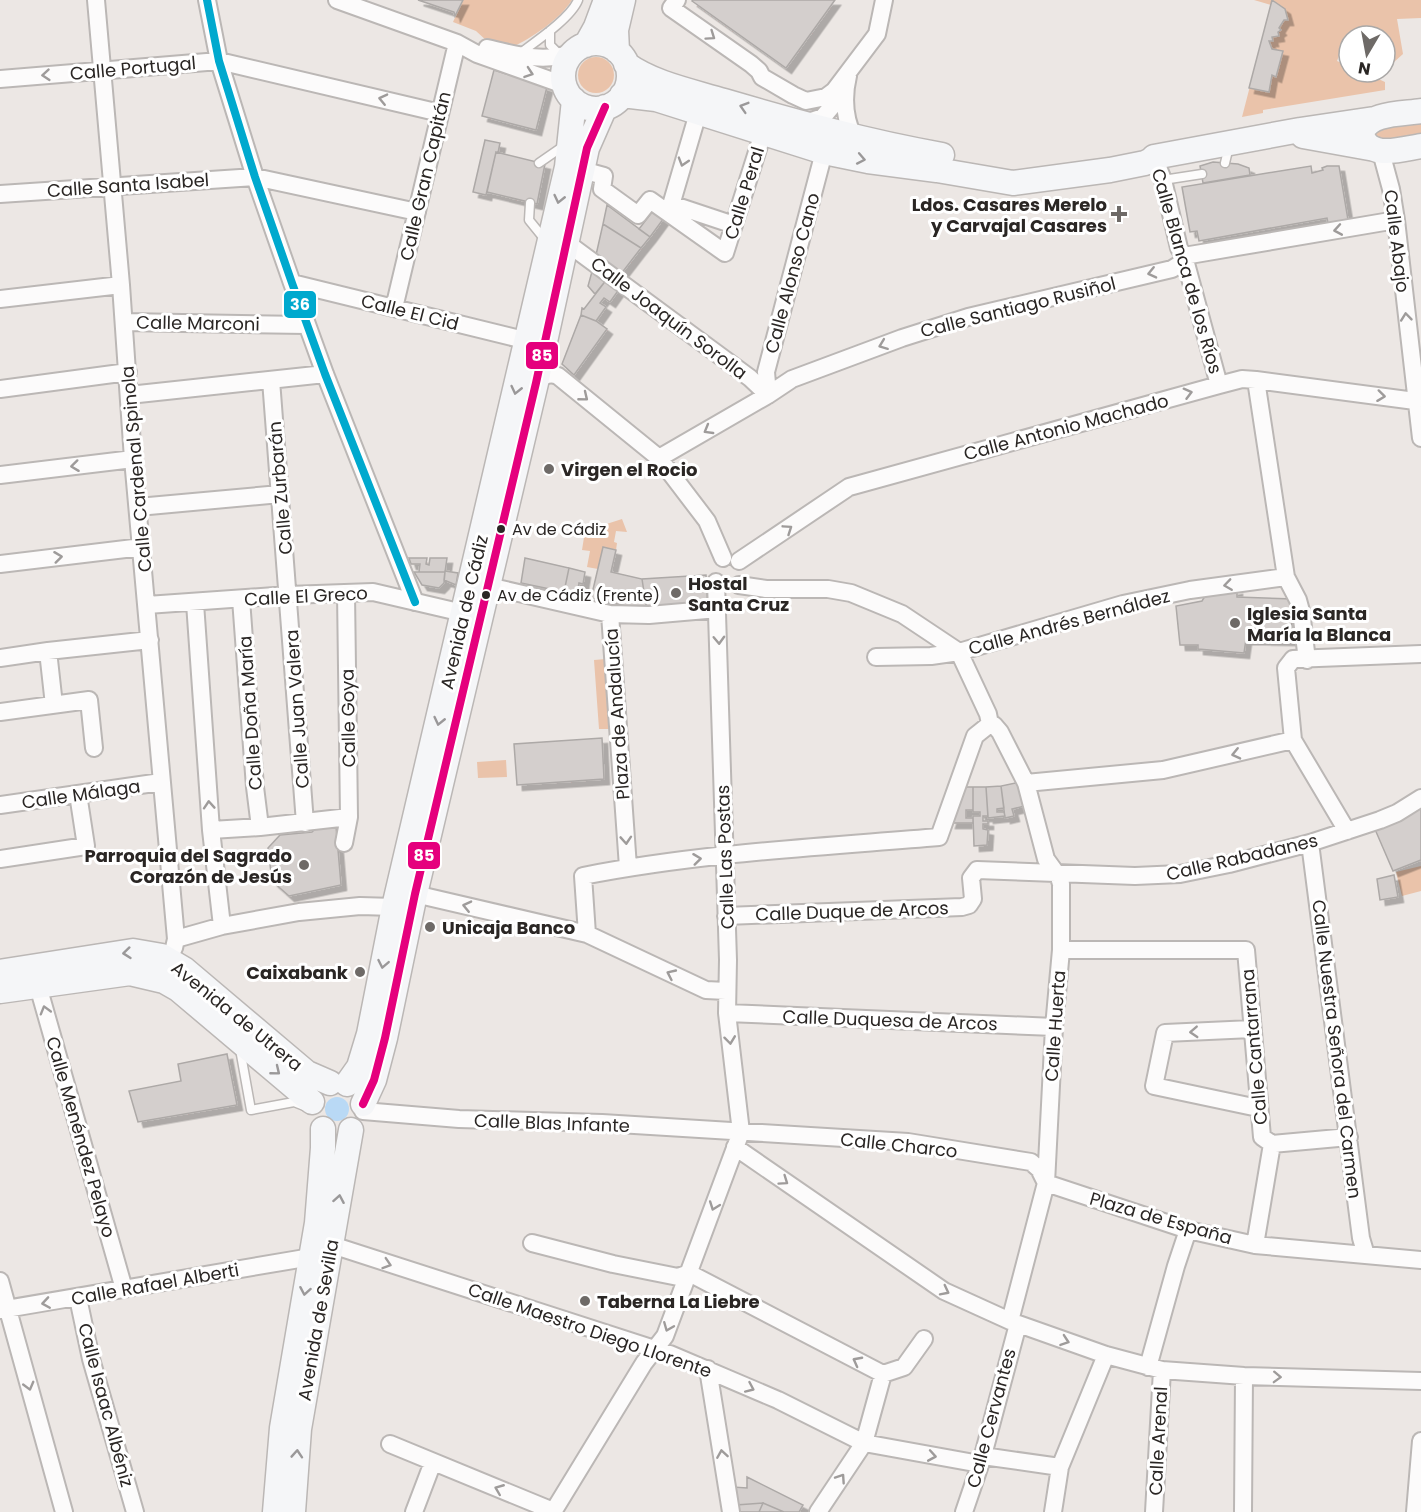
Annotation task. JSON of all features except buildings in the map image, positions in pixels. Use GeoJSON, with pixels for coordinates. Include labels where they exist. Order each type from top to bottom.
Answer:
{"type":"FeatureCollection","features":[{"type":"Feature","properties":{"kind":"main road"},"geometry":{"type":"LineString","coordinates":[[606,0],[596,27],[564,68],[569,92],[588,107],[614,101],[656,99],[698,112],[769,125],[800,124],[854,138],[939,155],[1025,168],[1074,165],[1149,153],[1154,157]]}},
{"type":"Feature","properties":{"kind":"main road"},"geometry":{"type":"LineString","coordinates":[[614,101],[628,79],[616,30],[623,0]]}},
{"type":"Feature","properties":{"kind":"main road"},"geometry":{"type":"LineString","coordinates":[[575,51],[604,44],[635,70],[769,125],[824,152],[868,161],[1018,183],[1147,163],[1154,157],[1227,153],[1270,136],[1421,111]]}},
{"type":"Feature","properties":{"kind":"main road","name":"Avenida de Cádiz"},"geometry":{"type":"LineString","coordinates":[[359,1115],[374,1080],[385,1038],[415,894],[536,383],[558,246],[571,137],[569,92]]}},
{"type":"Feature","properties":{"kind":"main road","name":"Avenida de Cádiz"},"geometry":{"type":"LineString","coordinates":[[338,1084],[359,1067],[365,1050],[394,907],[528,340],[587,148],[614,101]]}},
{"type":"Feature","properties":{"kind":"main road"},"geometry":{"type":"LineString","coordinates":[[1374,119],[1367,124],[1362,134],[1366,143],[1378,151]]}},
{"type":"Feature","properties":{"kind":"main road"},"geometry":{"type":"LineString","coordinates":[[1270,136],[1309,137],[1378,151],[1421,146]]}},
{"type":"Feature","properties":{"kind":"main road","name":"Avenida de Utrera"},"geometry":{"type":"LineString","coordinates":[[0,972],[133,951],[157,955],[174,950],[184,969],[307,1072],[338,1084]]}},
{"type":"Feature","properties":{"kind":"main road","name":"Avenida de Utrera"},"geometry":{"type":"LineString","coordinates":[[0,992],[130,973],[156,978],[178,989],[238,1039],[316,1114]]}},
{"type":"Feature","properties":{"kind":"main road"},"geometry":{"type":"LineString","coordinates":[[338,1084],[358,1092],[359,1115],[337,1134],[316,1114],[319,1090],[338,1084]]}},
{"type":"Feature","properties":{"kind":"main road","name":"Avenida de Sevilla"},"geometry":{"type":"LineString","coordinates":[[275,1512],[282,1428],[311,1257],[322,1176],[316,1114]]}},
{"type":"Feature","properties":{"kind":"main road","name":"Avenida de Sevilla"},"geometry":{"type":"LineString","coordinates":[[293,1512],[298,1429],[359,1115]]}},
{"type":"Feature","properties":{"kind":"street","name":"Calle Cardenal Spinola"},"geometry":{"type":"LineString","coordinates":[[96,0],[122,285],[133,459],[150,640],[174,950]]}},
{"type":"Feature","properties":{"kind":"street"},"geometry":{"type":"LineString","coordinates":[[207,0],[219,61],[255,177],[325,374],[415,602]]}},
{"type":"Feature","properties":{"kind":"street"},"geometry":{"type":"LineString","coordinates":[[337,0],[457,43],[527,58],[546,58],[575,51]]}},
{"type":"Feature","properties":{"kind":"street"},"geometry":{"type":"LineString","coordinates":[[677,0],[671,8],[751,64],[762,77],[806,101],[826,97],[834,91],[849,72],[877,34],[884,0]]}},
{"type":"Feature","properties":{"kind":"street"},"geometry":{"type":"LineString","coordinates":[[457,43],[477,54],[569,92]]}},
{"type":"Feature","properties":{"kind":"street","name":"Calle Gran Capitán"},"geometry":{"type":"LineString","coordinates":[[394,308],[457,43]]}},
{"type":"Feature","properties":{"kind":"street","name":"Calle Portugal"},"geometry":{"type":"LineString","coordinates":[[0,79],[219,61],[440,113]]}},
{"type":"Feature","properties":{"kind":"street"},"geometry":{"type":"LineString","coordinates":[[849,72],[845,91],[848,124],[854,138]]}},
{"type":"Feature","properties":{"kind":"street"},"geometry":{"type":"LineString","coordinates":[[800,124],[823,117],[845,91]]}},
{"type":"Feature","properties":{"kind":"street"},"geometry":{"type":"LineString","coordinates":[[769,125],[793,95]]}},
{"type":"Feature","properties":{"kind":"street"},"geometry":{"type":"LineString","coordinates":[[670,208],[698,112]]}},
{"type":"Feature","properties":{"kind":"street","name":"Calle Peral"},"geometry":{"type":"LineString","coordinates":[[670,208],[725,253],[769,125]]}},
{"type":"Feature","properties":{"kind":"street","name":"Calle Abajo"},"geometry":{"type":"LineString","coordinates":[[1378,151],[1391,189],[1396,220],[1421,438]]}},
{"type":"Feature","properties":{"kind":"street","name":"Calle Alonso Cano"},"geometry":{"type":"LineString","coordinates":[[768,395],[766,372],[824,152]]}},
{"type":"Feature","properties":{"kind":"street","name":"Calle Blanca de los Ríos"},"geometry":{"type":"LineString","coordinates":[[1154,157],[1163,180],[1179,248],[1184,256],[1219,385]]}},
{"type":"Feature","properties":{"kind":"street"},"geometry":{"type":"LineString","coordinates":[[593,173],[604,176],[602,189],[609,196],[638,215],[650,200],[670,208],[734,225]]}},
{"type":"Feature","properties":{"kind":"street","name":"Calle Santa Isabel"},"geometry":{"type":"LineString","coordinates":[[0,194],[255,177],[417,212]]}},
{"type":"Feature","properties":{"kind":"street","name":"Calle Santiago Rusiñol"},"geometry":{"type":"LineString","coordinates":[[659,458],[792,379],[902,338],[968,317],[1172,268],[1180,264],[1184,256],[1396,220]]}},
{"type":"Feature","properties":{"kind":"street","name":"Calle Joaquín Sorolla"},"geometry":{"type":"LineString","coordinates":[[558,246],[750,378],[768,395]]}},
{"type":"Feature","properties":{"kind":"street","name":"Calle El Cid"},"geometry":{"type":"LineString","coordinates":[[292,283],[528,340]]}},
{"type":"Feature","properties":{"kind":"street"},"geometry":{"type":"LineString","coordinates":[[0,299],[122,285]]}},
{"type":"Feature","properties":{"kind":"street","name":"Calle Marconi"},"geometry":{"type":"LineString","coordinates":[[124,322],[307,325]]}},
{"type":"Feature","properties":{"kind":"street"},"geometry":{"type":"LineString","coordinates":[[0,388],[128,372]]}},
{"type":"Feature","properties":{"kind":"street"},"geometry":{"type":"LineString","coordinates":[[129,395],[325,374]]}},
{"type":"Feature","properties":{"kind":"street"},"geometry":{"type":"LineString","coordinates":[[536,383],[548,374],[558,376],[659,458],[707,521],[731,560],[744,573],[739,585]]}},
{"type":"Feature","properties":{"kind":"street","name":"Calle Zurbarán"},"geometry":{"type":"LineString","coordinates":[[272,380],[288,595]]}},
{"type":"Feature","properties":{"kind":"street","name":"Calle Antonio Machado"},"geometry":{"type":"LineString","coordinates":[[731,560],[849,487],[1219,385],[1242,380],[1256,380],[1415,401]]}},
{"type":"Feature","properties":{"kind":"street"},"geometry":{"type":"LineString","coordinates":[[1256,380],[1286,577],[1299,600],[1302,611],[1307,660]]}},
{"type":"Feature","properties":{"kind":"street"},"geometry":{"type":"LineString","coordinates":[[0,475],[133,459]]}},
{"type":"Feature","properties":{"kind":"street"},"geometry":{"type":"LineString","coordinates":[[138,507],[280,494]]}},
{"type":"Feature","properties":{"kind":"street"},"geometry":{"type":"LineString","coordinates":[[0,564],[142,547]]}},
{"type":"Feature","properties":{"kind":"street"},"geometry":{"type":"LineString","coordinates":[[731,560],[718,561],[713,569],[716,582],[727,588],[739,585],[766,589],[828,589],[851,594],[902,614],[959,652]]}},
{"type":"Feature","properties":{"kind":"street","name":"Calle Andrés Bernáldez"},"geometry":{"type":"LineString","coordinates":[[876,657],[931,656],[959,652],[1123,604],[1190,590],[1286,577]]}},
{"type":"Feature","properties":{"kind":"street","name":"Calle Las Postas"},"geometry":{"type":"LineString","coordinates":[[716,582],[728,960],[726,991],[738,1140]]}},
{"type":"Feature","properties":{"kind":"street","name":"Plaza de Andalucía"},"geometry":{"type":"LineString","coordinates":[[488,586],[610,614],[628,867]]}},
{"type":"Feature","properties":{"kind":"street","name":"Calle El Greco"},"geometry":{"type":"LineString","coordinates":[[147,606],[288,595],[373,592],[463,613]]}},
{"type":"Feature","properties":{"kind":"street","name":"Calle Goya"},"geometry":{"type":"LineString","coordinates":[[344,843],[349,817],[346,593]]}},
{"type":"Feature","properties":{"kind":"street","name":"Calle Juan Valera"},"geometry":{"type":"LineString","coordinates":[[288,595],[305,823]]}},
{"type":"Feature","properties":{"kind":"street","name":"Calle Doña María"},"geometry":{"type":"LineString","coordinates":[[241,599],[260,827]]}},
{"type":"Feature","properties":{"kind":"street"},"geometry":{"type":"LineString","coordinates":[[195,603],[211,830],[222,926]]}},
{"type":"Feature","properties":{"kind":"street"},"geometry":{"type":"LineString","coordinates":[[610,614],[649,615],[718,609]]}},
{"type":"Feature","properties":{"kind":"street"},"geometry":{"type":"LineString","coordinates":[[0,658],[150,640]]}},
{"type":"Feature","properties":{"kind":"street"},"geometry":{"type":"LineString","coordinates":[[48,651],[54,705]]}},
{"type":"Feature","properties":{"kind":"street","name":"Calle Huerta"},"geometry":{"type":"LineString","coordinates":[[959,652],[988,714],[990,724],[1000,732],[1026,783],[1046,859],[1059,877],[1061,884],[1061,951],[1054,1027],[1046,1183],[1014,1323]]}},
{"type":"Feature","properties":{"kind":"street"},"geometry":{"type":"LineString","coordinates":[[1347,831],[1293,740],[1286,668],[1293,659],[1421,654]]}},
{"type":"Feature","properties":{"kind":"street"},"geometry":{"type":"LineString","coordinates":[[0,712],[89,700],[94,748]]}},
{"type":"Feature","properties":{"kind":"street"},"geometry":{"type":"LineString","coordinates":[[587,934],[583,876],[628,867],[725,856],[939,837],[975,736],[990,724]]}},
{"type":"Feature","properties":{"kind":"street"},"geometry":{"type":"LineString","coordinates":[[1026,783],[1163,770],[1293,740]]}},
{"type":"Feature","properties":{"kind":"street","name":"Calle Málaga"},"geometry":{"type":"LineString","coordinates":[[0,805],[161,782]]}},
{"type":"Feature","properties":{"kind":"street"},"geometry":{"type":"LineString","coordinates":[[0,859],[89,853],[78,794]]}},
{"type":"Feature","properties":{"kind":"street","name":"Calle Rabadanes"},"geometry":{"type":"LineString","coordinates":[[1054,872],[1164,875],[1229,864],[1310,843],[1389,817],[1421,798]]}},
{"type":"Feature","properties":{"kind":"street"},"geometry":{"type":"LineString","coordinates":[[211,830],[305,823],[349,817]]}},
{"type":"Feature","properties":{"kind":"street","name":"Calle Nuestra Señora del Carmen"},"geometry":{"type":"LineString","coordinates":[[1310,843],[1361,1238],[1366,1255]]}},
{"type":"Feature","properties":{"kind":"street","name":"Calle Duque de Arcos"},"geometry":{"type":"LineString","coordinates":[[726,916],[962,907],[969,905],[973,899],[971,878],[977,870],[1054,872]]}},
{"type":"Feature","properties":{"kind":"street"},"geometry":{"type":"LineString","coordinates":[[174,950],[222,926],[299,912],[360,906],[394,907],[415,894],[587,934],[706,990],[726,991]]}},
{"type":"Feature","properties":{"kind":"street","name":"Calle Cantarrana"},"geometry":{"type":"LineString","coordinates":[[1061,951],[1246,950],[1258,1108],[1262,1137],[1272,1144]]}},
{"type":"Feature","properties":{"kind":"street","name":"Calle Menéndez Pelayo"},"geometry":{"type":"LineString","coordinates":[[38,986],[123,1289]]}},
{"type":"Feature","properties":{"kind":"street","name":"Calle Duquesa de Arcos"},"geometry":{"type":"LineString","coordinates":[[727,1013],[1054,1027]]}},
{"type":"Feature","properties":{"kind":"street"},"geometry":{"type":"LineString","coordinates":[[1252,1029],[1165,1033],[1154,1086],[1258,1108]]}},
{"type":"Feature","properties":{"kind":"street","name":"Calle Blas Infante"},"geometry":{"type":"LineString","coordinates":[[359,1115],[602,1123],[738,1140]]}},
{"type":"Feature","properties":{"kind":"street"},"geometry":{"type":"LineString","coordinates":[[1256,1245],[1272,1144],[1349,1137]]}},
{"type":"Feature","properties":{"kind":"street"},"geometry":{"type":"LineString","coordinates":[[390,1444],[553,1511],[644,1363],[665,1336],[738,1140],[933,1285],[1014,1323],[1106,1355],[1155,1368],[1244,1376],[1421,1381]]}},
{"type":"Feature","properties":{"kind":"street","name":"Calle Charco"},"geometry":{"type":"LineString","coordinates":[[738,1140],[908,1142],[1026,1161],[1039,1168],[1046,1183]]}},
{"type":"Feature","properties":{"kind":"street","name":"Plaza de España"},"geometry":{"type":"LineString","coordinates":[[1046,1183],[1188,1230],[1256,1245],[1421,1260]]}},
{"type":"Feature","properties":{"kind":"street","name":"Calle Arenal"},"geometry":{"type":"LineString","coordinates":[[1154,1512],[1155,1368],[1176,1266],[1188,1230]]}},
{"type":"Feature","properties":{"kind":"street"},"geometry":{"type":"LineString","coordinates":[[532,1243],[613,1264],[678,1277],[689,1273],[883,1374],[904,1367],[924,1339]]}},
{"type":"Feature","properties":{"kind":"street","name":"Calle Maestro Diego Llorente"},"geometry":{"type":"LineString","coordinates":[[332,1245],[708,1369],[864,1443],[982,1460],[1060,1467]]}},
{"type":"Feature","properties":{"kind":"street","name":"Calle Rafael Alberti"},"geometry":{"type":"LineString","coordinates":[[4,1310],[311,1257]]}},
{"type":"Feature","properties":{"kind":"street"},"geometry":{"type":"LineString","coordinates":[[0,1281],[4,1310],[64,1512]]}},
{"type":"Feature","properties":{"kind":"street","name":"Calle Isaac Albéniz"},"geometry":{"type":"LineString","coordinates":[[78,1298],[91,1359],[135,1512]]}},
{"type":"Feature","properties":{"kind":"street","name":"Calle Cervantes"},"geometry":{"type":"LineString","coordinates":[[964,1512],[982,1460],[1014,1323]]}},
{"type":"Feature","properties":{"kind":"street"},"geometry":{"type":"LineString","coordinates":[[1053,1512],[1060,1467],[1106,1355]]}},
{"type":"Feature","properties":{"kind":"street"},"geometry":{"type":"LineString","coordinates":[[708,1369],[731,1512]]}},
{"type":"Feature","properties":{"kind":"street"},"geometry":{"type":"LineString","coordinates":[[818,1512],[864,1443],[883,1374]]}},
{"type":"Feature","properties":{"kind":"street"},"geometry":{"type":"LineString","coordinates":[[1243,1512],[1244,1376]]}},
{"type":"Feature","properties":{"kind":"street"},"geometry":{"type":"LineString","coordinates":[[1415,1512],[1421,1441]]}},
{"type":"Feature","properties":{"kind":"street"},"geometry":{"type":"LineString","coordinates":[[414,1512],[433,1462]]}},
{"type":"Feature","properties":{"kind":"lane"},"geometry":{"type":"LineString","coordinates":[[518,55],[550,31],[578,0]]}},
{"type":"Feature","properties":{"kind":"lane"},"geometry":{"type":"LineString","coordinates":[[550,31],[550,47],[556,52],[575,51]]}},
{"type":"Feature","properties":{"kind":"lane"},"geometry":{"type":"LineString","coordinates":[[539,163],[556,152],[571,137]]}},
{"type":"Feature","properties":{"kind":"lane"},"geometry":{"type":"LineString","coordinates":[[1163,180],[1202,174]]}},
{"type":"Feature","properties":{"kind":"lane"},"geometry":{"type":"LineString","coordinates":[[530,203],[529,220],[545,239],[558,246]]}},
{"type":"Feature","properties":{"kind":"lane"},"geometry":{"type":"LineString","coordinates":[[238,1039],[251,1110],[294,1102],[316,1114]]}},
{"type":"Feature","properties":{"kind":"shaded area"},"geometry":{"type":"Polygon","coordinates":[[[463,0],[572,0],[545,27],[511,48],[488,42],[476,31],[453,22],[463,0]]]}},
{"type":"Feature","properties":{"kind":"shaded area"},"geometry":{"type":"Polygon","coordinates":[[[1254,0],[1421,0],[1421,18],[1397,19],[1403,54],[1397,59],[1397,24],[1337,24],[1337,84],[1385,84],[1385,90],[1263,110],[1263,113],[1242,117],[1271,5],[1254,0]]]}},
{"type":"Feature","properties":{"kind":"shaded area"},"geometry":{"type":"Polygon","coordinates":[[[596,57],[609,62],[614,75],[609,88],[596,93],[583,88],[578,75],[583,62],[596,57]]]}},
{"type":"Feature","properties":{"kind":"shaded area"},"geometry":{"type":"Polygon","coordinates":[[[1421,119],[1421,135],[1380,142],[1376,140],[1374,129],[1421,119]]]}},
{"type":"Feature","properties":{"kind":"shaded area"},"geometry":{"type":"Polygon","coordinates":[[[622,519],[627,532],[616,531],[614,542],[617,543],[616,550],[598,569],[587,567],[590,551],[582,550],[585,531],[622,519]]]}},
{"type":"Feature","properties":{"kind":"shaded area"},"geometry":{"type":"Polygon","coordinates":[[[606,659],[610,729],[599,729],[594,660],[606,659]]]}},
{"type":"Feature","properties":{"kind":"shaded area"},"geometry":{"type":"Polygon","coordinates":[[[506,760],[507,777],[478,778],[477,762],[506,760]]]}},
{"type":"Feature","properties":{"kind":"shaded area"},"geometry":{"type":"Polygon","coordinates":[[[1421,866],[1421,891],[1402,896],[1396,872],[1421,866]]]}},
{"type":"Feature","properties":{"kind":"water"},"geometry":{"type":"Polygon","coordinates":[[[337,1097],[342,1098],[348,1104],[348,1114],[342,1120],[337,1121],[332,1120],[326,1114],[325,1109],[326,1104],[332,1098],[337,1097]]]}},
{"type":"Feature","properties":{"kind":"transit line","name":"36"},"geometry":{"type":"LineString","coordinates":[[207,0],[219,61],[255,177],[325,374],[415,602]]}},
{"type":"Feature","properties":{"kind":"transit line","name":"85"},"geometry":{"type":"LineString","coordinates":[[363,1104],[374,1080],[385,1038],[415,894],[536,383],[587,148],[605,107]]}},
{"type":"Feature","properties":{"kind":"place","name":"Ldos. Casares Merelo y Carvajal Casares"},"geometry":{"type":"Point","coordinates":[1119,214]}},
{"type":"Feature","properties":{"kind":"place","name":"Virgen el Rocio"},"geometry":{"type":"Point","coordinates":[549,469]}},
{"type":"Feature","properties":{"kind":"place","name":"Av de Cádiz"},"geometry":{"type":"Point","coordinates":[501,529]}},
{"type":"Feature","properties":{"kind":"place","name":"Hostal Santa Cruz"},"geometry":{"type":"Point","coordinates":[676,593]}},
{"type":"Feature","properties":{"kind":"place","name":"Av de Cádiz (Frente)"},"geometry":{"type":"Point","coordinates":[486,595]}},
{"type":"Feature","properties":{"kind":"place","name":"Iglesia Santa María la Blanca"},"geometry":{"type":"Point","coordinates":[1235,623]}},
{"type":"Feature","properties":{"kind":"place","name":"Parroquia del Sagrado Corazón de Jesús"},"geometry":{"type":"Point","coordinates":[304,865]}},
{"type":"Feature","properties":{"kind":"place","name":"Unicaja Banco"},"geometry":{"type":"Point","coordinates":[430,927]}},
{"type":"Feature","properties":{"kind":"place","name":"Caixabank"},"geometry":{"type":"Point","coordinates":[360,972]}},
{"type":"Feature","properties":{"kind":"place","name":"Taberna La Liebre"},"geometry":{"type":"Point","coordinates":[585,1301]}}]}
